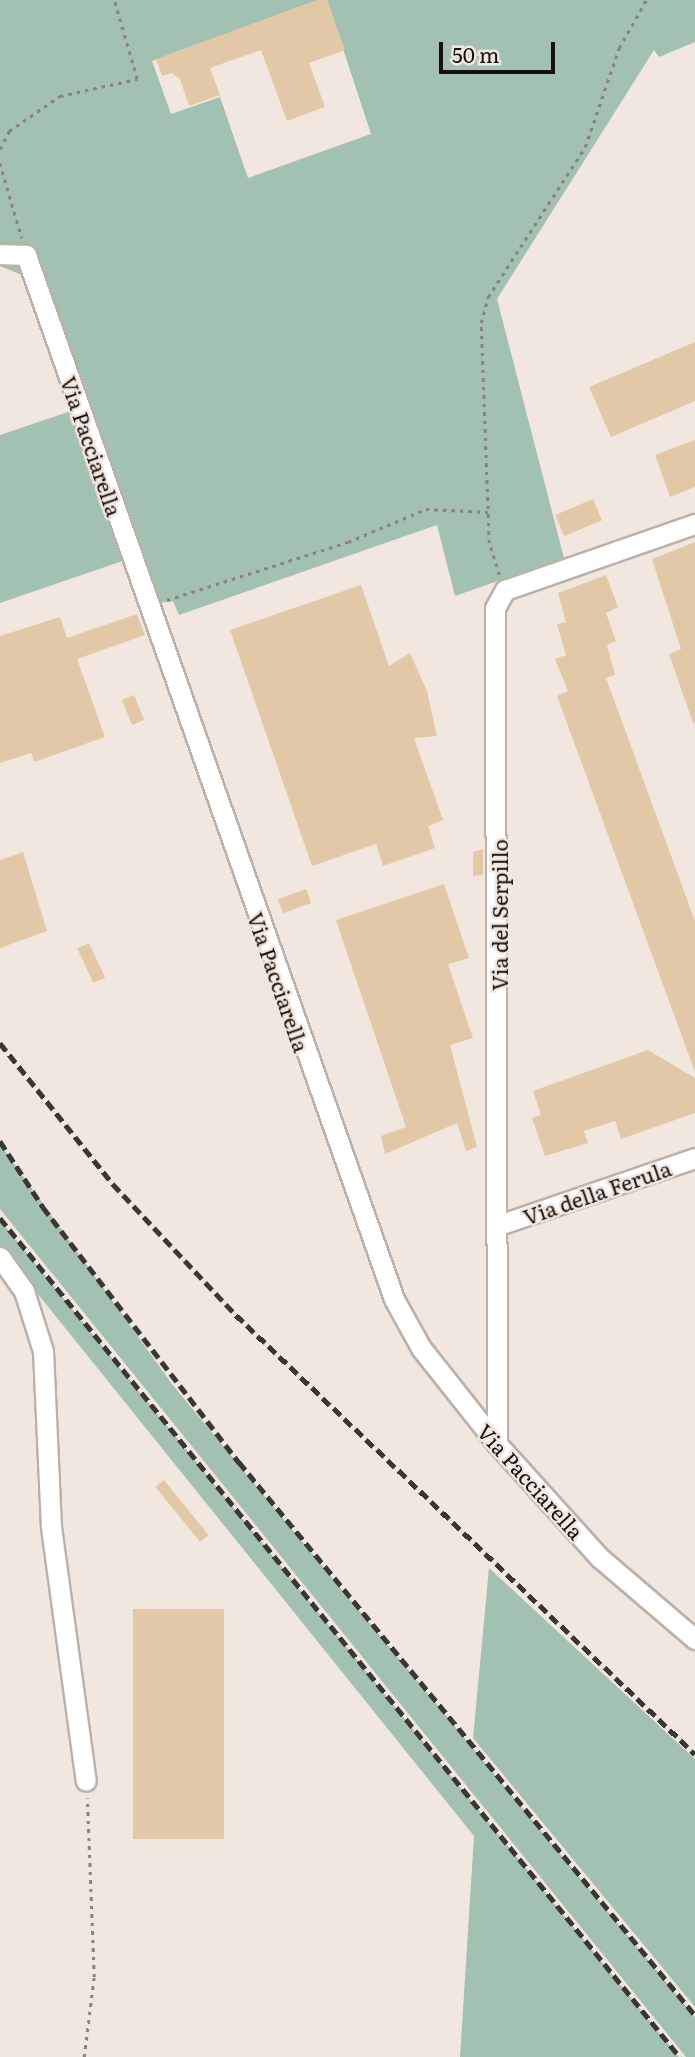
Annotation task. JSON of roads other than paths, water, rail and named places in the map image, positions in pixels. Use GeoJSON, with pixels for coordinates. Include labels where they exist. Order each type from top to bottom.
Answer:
{"type":"FeatureCollection","features":[{"type":"Feature","properties":{"kind":"street","name":"Via Pacciarella"},"geometry":{"type":"LineString","coordinates":[[0,254],[26,255],[148,608],[394,1299],[421,1348],[497,1444],[600,1558],[695,1640]]}},
{"type":"Feature","properties":{"kind":"street","name":"Via del Serpillo"},"geometry":{"type":"LineString","coordinates":[[497,1444],[499,1226],[495,608],[505,590],[695,524]]}},
{"type":"Feature","properties":{"kind":"street","name":"Via della Ferula"},"geometry":{"type":"LineString","coordinates":[[499,1226],[695,1158]]}},
{"type":"Feature","properties":{"kind":"street"},"geometry":{"type":"LineString","coordinates":[[0,1257],[24,1291],[43,1351],[51,1527],[86,1781]]}},
{"type":"Feature","properties":{"kind":"railway"},"geometry":{"type":"LineString","coordinates":[[0,1043],[113,1184],[236,1315],[695,1754]]}},
{"type":"Feature","properties":{"kind":"railway"},"geometry":{"type":"LineString","coordinates":[[0,1141],[43,1207],[239,1462],[695,2015]]}},
{"type":"Feature","properties":{"kind":"railway"},"geometry":{"type":"LineString","coordinates":[[0,1218],[680,2057]]}}]}
